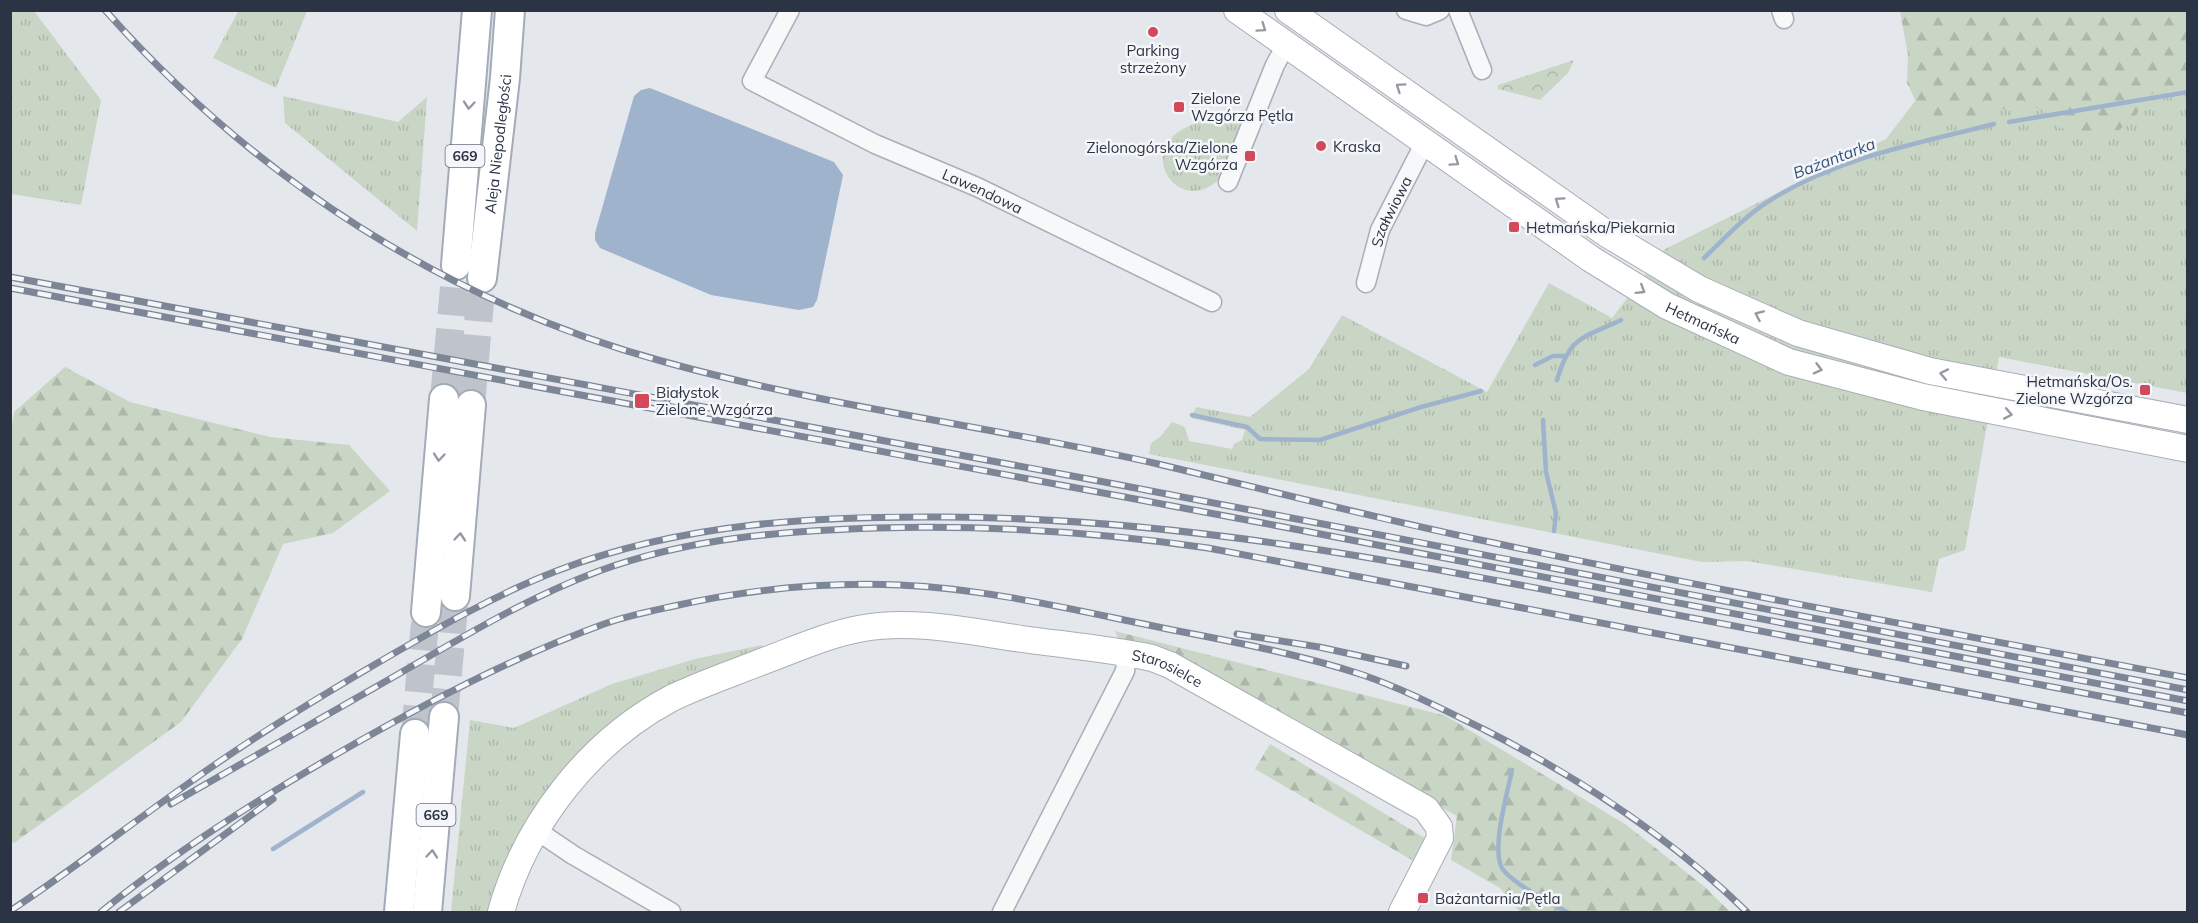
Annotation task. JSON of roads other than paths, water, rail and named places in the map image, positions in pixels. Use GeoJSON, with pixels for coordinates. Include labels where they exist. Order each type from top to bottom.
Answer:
{"type":"FeatureCollection","features":[{"type":"Feature","properties":{"kind":"main road"},"geometry":{"type":"LineString","coordinates":[[471,10],[474,47]]}},
{"type":"Feature","properties":{"kind":"main road","name":"Aleja Niepodległości"},"geometry":{"type":"LineString","coordinates":[[456,265],[477,10]]}},
{"type":"Feature","properties":{"kind":"main road","name":"Aleja Niepodległości"},"geometry":{"type":"LineString","coordinates":[[482,278],[505,78],[510,10]]}},
{"type":"Feature","properties":{"kind":"main road"},"geometry":{"type":"LineString","coordinates":[[505,78],[520,10]]}},
{"type":"Feature","properties":{"kind":"main road"},"geometry":{"type":"LineString","coordinates":[[1237,10],[1286,45],[1296,13]]}},
{"type":"Feature","properties":{"kind":"main road","name":"Hetmańska"},"geometry":{"type":"LineString","coordinates":[[1296,13],[1607,234],[1699,288],[1798,333],[1930,371],[2187,420]]}},
{"type":"Feature","properties":{"kind":"main road","name":"Hetmańska"},"geometry":{"type":"LineString","coordinates":[[1286,45],[1591,259],[1667,306],[1790,362],[1923,397],[2187,449]]}},
{"type":"Feature","properties":{"kind":"main road"},"geometry":{"type":"LineString","coordinates":[[1591,259],[1607,234]]}},
{"type":"Feature","properties":{"kind":"main road"},"geometry":{"type":"LineString","coordinates":[[426,612],[458,402],[455,596]]}},
{"type":"Feature","properties":{"kind":"main road"},"geometry":{"type":"LineString","coordinates":[[501,912],[514,875],[536,830],[560,794],[582,767],[636,722],[671,699],[712,680],[816,641],[865,628],[901,626],[957,630],[1128,653]]}},
{"type":"Feature","properties":{"kind":"main road","name":"Starosielce"},"geometry":{"type":"LineString","coordinates":[[1128,653],[1170,665],[1426,809],[1439,827],[1440,838],[1402,912]]}},
{"type":"Feature","properties":{"kind":"main road","name":"669"},"geometry":{"type":"LineString","coordinates":[[427,912],[444,717]]}},
{"type":"Feature","properties":{"kind":"main road","name":"669"},"geometry":{"type":"LineString","coordinates":[[399,912],[415,734]]}},
{"type":"Feature","properties":{"kind":"street","name":"Lawendowa"},"geometry":{"type":"LineString","coordinates":[[790,10],[752,81],[875,144],[977,186],[1212,302]]}},
{"type":"Feature","properties":{"kind":"street"},"geometry":{"type":"LineString","coordinates":[[1406,10],[1426,16],[1440,10]]}},
{"type":"Feature","properties":{"kind":"street"},"geometry":{"type":"LineString","coordinates":[[1458,10],[1482,69]]}},
{"type":"Feature","properties":{"kind":"street"},"geometry":{"type":"LineString","coordinates":[[1228,182],[1275,65],[1286,45]]}},
{"type":"Feature","properties":{"kind":"street","name":"Szałwiowa"},"geometry":{"type":"LineString","coordinates":[[1366,283],[1380,230],[1425,142]]}},
{"type":"Feature","properties":{"kind":"street","name":"Starosielce"},"geometry":{"type":"LineString","coordinates":[[1002,912],[1125,671],[1128,653]]}},
{"type":"Feature","properties":{"kind":"street"},"geometry":{"type":"LineString","coordinates":[[536,830],[573,855],[671,912]]}},
{"type":"Feature","properties":{"kind":"water"},"geometry":{"type":"Polygon","coordinates":[[[650,88],[834,162],[843,175],[817,300],[813,307],[799,310],[711,295],[600,248],[595,240],[595,233],[634,96],[641,90],[650,88]]]}},
{"type":"Feature","properties":{"kind":"waterway","name":"Bażantarka"},"geometry":{"type":"LineString","coordinates":[[2009,122],[2188,92]]}},
{"type":"Feature","properties":{"kind":"waterway","name":"Bażantarka"},"geometry":{"type":"LineString","coordinates":[[1704,258],[1766,203],[1819,174],[1876,154],[1994,124]]}},
{"type":"Feature","properties":{"kind":"waterway","name":"Bażantarka"},"geometry":{"type":"LineString","coordinates":[[1557,380],[1572,347],[1587,336],[1621,320]]}},
{"type":"Feature","properties":{"kind":"waterway"},"geometry":{"type":"LineString","coordinates":[[1535,365],[1553,356],[1564,356]]}},
{"type":"Feature","properties":{"kind":"waterway"},"geometry":{"type":"LineString","coordinates":[[1192,415],[1247,427],[1260,439],[1320,440],[1421,407],[1481,391]]}},
{"type":"Feature","properties":{"kind":"waterway","name":"Bażantarka"},"geometry":{"type":"LineString","coordinates":[[1543,420],[1546,472],[1556,513],[1554,531]]}},
{"type":"Feature","properties":{"kind":"waterway","name":"Bażantarka"},"geometry":{"type":"LineString","coordinates":[[1512,770],[1499,838],[1500,863],[1504,871],[1518,883],[1567,912]]}},
{"type":"Feature","properties":{"kind":"waterway"},"geometry":{"type":"LineString","coordinates":[[273,849],[363,792]]}},
{"type":"Feature","properties":{"kind":"tunnel"},"geometry":{"type":"LineString","coordinates":[[444,399],[456,265]]}},
{"type":"Feature","properties":{"kind":"tunnel"},"geometry":{"type":"LineString","coordinates":[[471,405],[482,278]]}},
{"type":"Feature","properties":{"kind":"tunnel"},"geometry":{"type":"LineString","coordinates":[[444,717],[455,596]]}},
{"type":"Feature","properties":{"kind":"tunnel"},"geometry":{"type":"LineString","coordinates":[[415,734],[426,612]]}},
{"type":"Feature","properties":{"kind":"railway"},"geometry":{"type":"LineString","coordinates":[[105,10],[163,71],[225,128],[291,180],[360,227],[432,269],[507,306],[585,337],[665,362],[787,392],[1158,464],[1485,541],[2188,678]]}},
{"type":"Feature","properties":{"kind":"railway"},"geometry":{"type":"LineString","coordinates":[[10,277],[1099,481],[2188,690]]}},
{"type":"Feature","properties":{"kind":"railway"},"geometry":{"type":"LineString","coordinates":[[10,288],[1263,523],[2188,701]]}},
{"type":"Feature","properties":{"kind":"railway"},"geometry":{"type":"LineString","coordinates":[[10,911],[211,767],[303,707],[442,626],[488,602],[559,570],[606,554],[701,532],[798,521],[896,517],[1030,519],[1196,533],[1279,544],[1361,556],[1526,586],[2188,713]]}},
{"type":"Feature","properties":{"kind":"railway"},"geometry":{"type":"LineString","coordinates":[[171,804],[498,617],[573,581],[633,560],[701,544],[771,534],[877,528],[1043,531],[1208,548],[2188,735]]}},
{"type":"Feature","properties":{"kind":"railway"},"geometry":{"type":"LineString","coordinates":[[101,912],[188,847],[279,788],[406,716],[536,651],[612,621],[702,600],[786,588],[871,584],[935,587],[1039,603],[1271,650],[1363,675],[1426,701],[1557,769],[1656,835],[1718,885],[1747,912]]}},
{"type":"Feature","properties":{"kind":"railway"},"geometry":{"type":"LineString","coordinates":[[1237,634],[1319,647],[1406,666]]}},
{"type":"Feature","properties":{"kind":"railway"},"geometry":{"type":"LineString","coordinates":[[119,912],[273,799]]}},
{"type":"Feature","properties":{"kind":"place","name":"Parking strzeżony"},"geometry":{"type":"Point","coordinates":[1153,32]}},
{"type":"Feature","properties":{"kind":"place","name":"Zielone Wzgórza Pętla"},"geometry":{"type":"Point","coordinates":[1179,107]}},
{"type":"Feature","properties":{"kind":"place","name":"Kraska"},"geometry":{"type":"Point","coordinates":[1321,146]}},
{"type":"Feature","properties":{"kind":"place","name":"Zielonogórska/Zielone Wzgórza"},"geometry":{"type":"Point","coordinates":[1250,156]}},
{"type":"Feature","properties":{"kind":"place","name":"Hetmańska/Piekarnia"},"geometry":{"type":"Point","coordinates":[1514,227]}},
{"type":"Feature","properties":{"kind":"place","name":"Hetmańska/Os. Zielone Wzgórza"},"geometry":{"type":"Point","coordinates":[2145,390]}},
{"type":"Feature","properties":{"kind":"place","name":"Białystok Zielone Wzgórza"},"geometry":{"type":"Point","coordinates":[642,401]}},
{"type":"Feature","properties":{"kind":"place","name":"Bażantarnia/Pętla"},"geometry":{"type":"Point","coordinates":[1423,898]}}]}
